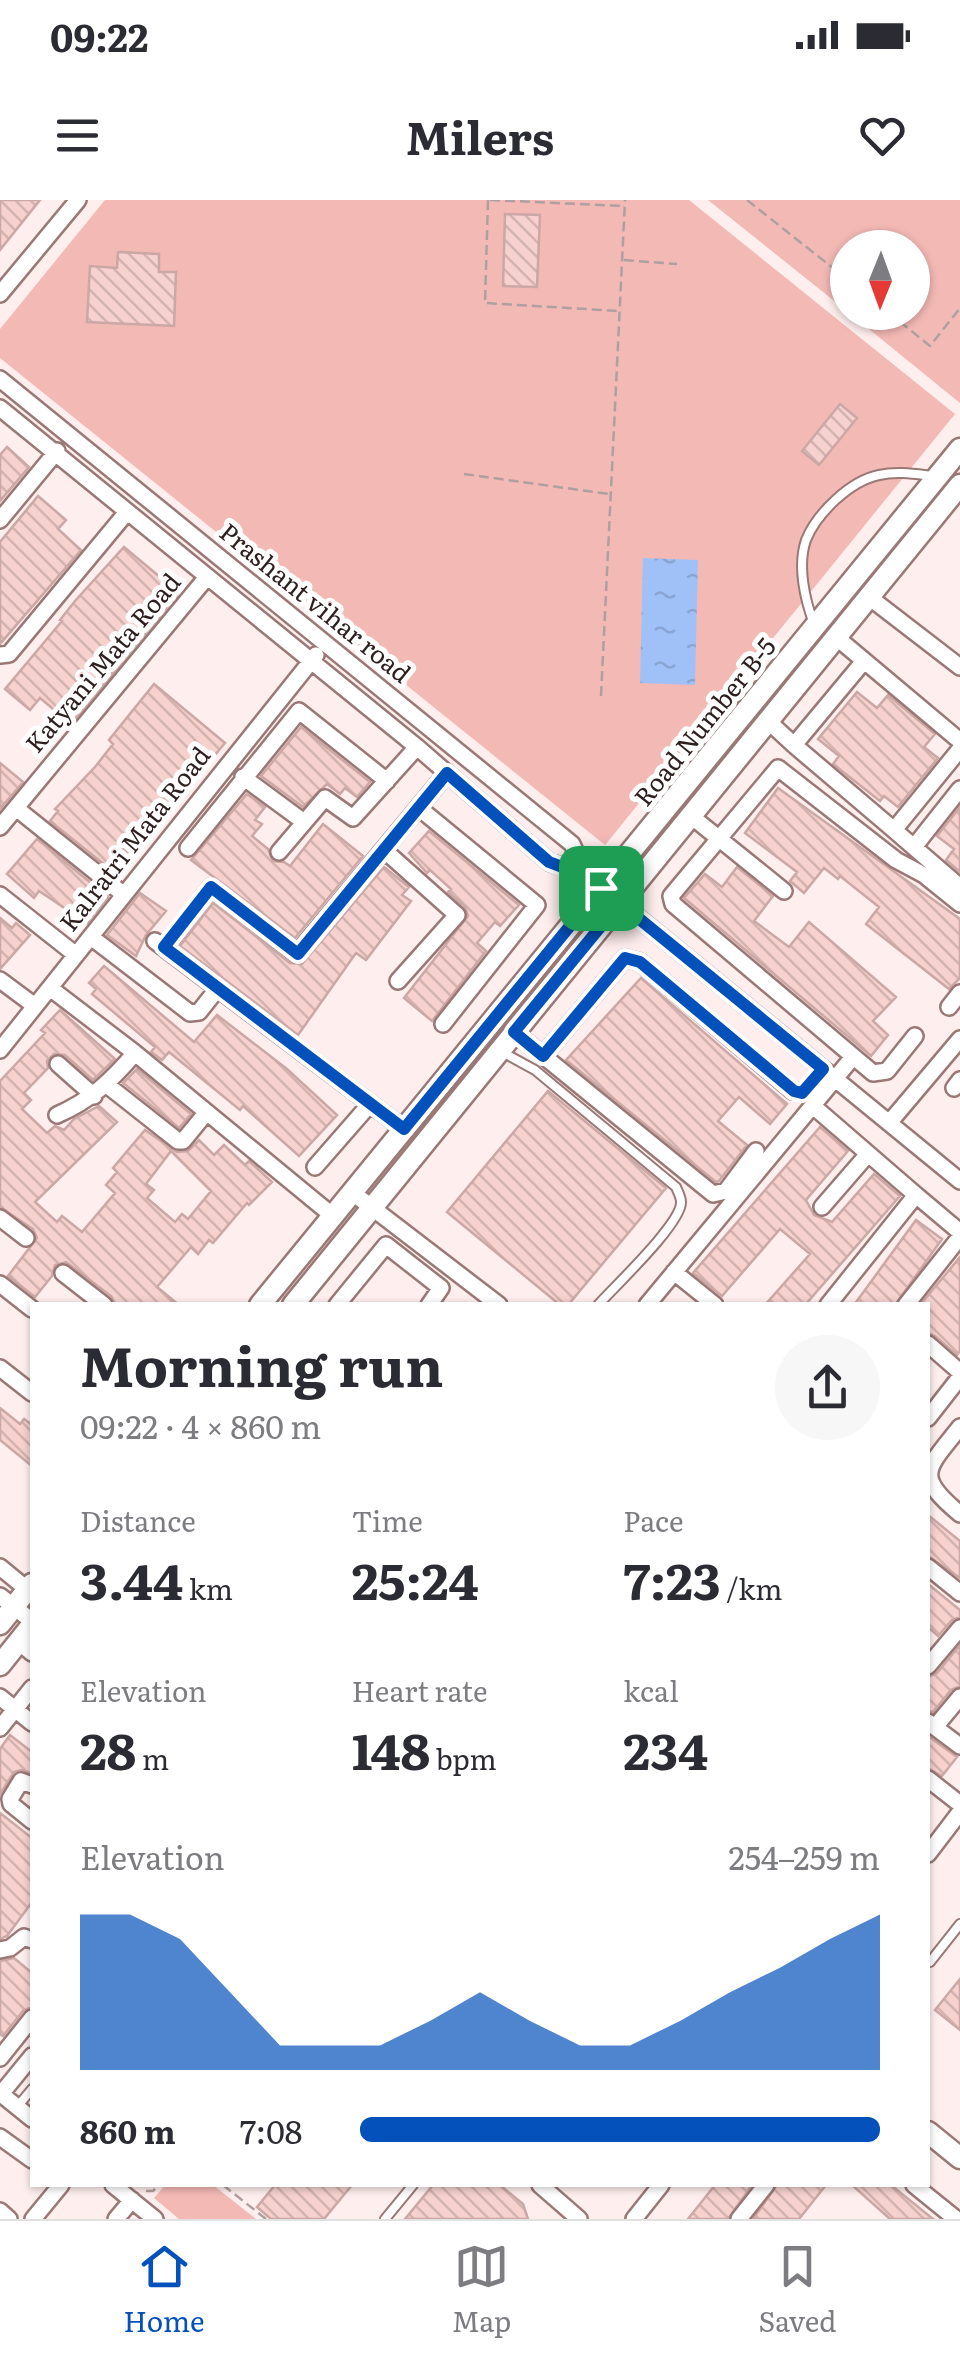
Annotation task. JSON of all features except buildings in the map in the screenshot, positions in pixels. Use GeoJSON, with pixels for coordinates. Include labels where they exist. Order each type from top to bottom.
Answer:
{"type":"FeatureCollection","features":[{"type":"Feature","properties":{"kind":"street"},"geometry":{"type":"LineString","coordinates":[[0,294],[78,200]]}},
{"type":"Feature","properties":{"kind":"street","name":"Prashant vihar road"},"geometry":{"type":"LineString","coordinates":[[0,379],[572,844],[594,882]]}},
{"type":"Feature","properties":{"kind":"street"},"geometry":{"type":"LineString","coordinates":[[0,432],[6,412]]}},
{"type":"Feature","properties":{"kind":"street","name":"Prashant vihar road"},"geometry":{"type":"LineString","coordinates":[[6,412],[417,747],[549,862],[594,882],[960,1181]]}},
{"type":"Feature","properties":{"kind":"street","name":"Road Number B-5"},"geometry":{"type":"LineString","coordinates":[[262,1302],[404,1129],[594,882],[815,626],[960,449]]}},
{"type":"Feature","properties":{"kind":"street"},"geometry":{"type":"LineString","coordinates":[[0,520],[56,451]]}},
{"type":"Feature","properties":{"kind":"street"},"geometry":{"type":"LineString","coordinates":[[295,1302],[960,485]]}},
{"type":"Feature","properties":{"kind":"street"},"geometry":{"type":"LineString","coordinates":[[0,655],[8,654],[127,512]]}},
{"type":"Feature","properties":{"kind":"street","name":"Katyani Mata Road"},"geometry":{"type":"LineString","coordinates":[[0,827],[206,577]]}},
{"type":"Feature","properties":{"kind":"street"},"geometry":{"type":"LineString","coordinates":[[869,597],[960,667]]}},
{"type":"Feature","properties":{"kind":"street"},"geometry":{"type":"LineString","coordinates":[[836,637],[960,745],[894,830]]}},
{"type":"Feature","properties":{"kind":"street","name":"Kalratri Mata Road"},"geometry":{"type":"LineString","coordinates":[[0,1050],[324,644]]}},
{"type":"Feature","properties":{"kind":"street"},"geometry":{"type":"LineString","coordinates":[[794,744],[864,660]]}},
{"type":"Feature","properties":{"kind":"street"},"geometry":{"type":"LineString","coordinates":[[188,848],[299,711],[386,781]]}},
{"type":"Feature","properties":{"kind":"street"},"geometry":{"type":"LineString","coordinates":[[768,720],[960,887]]}},
{"type":"Feature","properties":{"kind":"street"},"geometry":{"type":"LineString","coordinates":[[278,852],[325,798],[353,818],[417,747]]}},
{"type":"Feature","properties":{"kind":"street"},"geometry":{"type":"LineString","coordinates":[[915,1036],[887,1071],[873,1073],[672,901],[671,896],[774,770],[780,768],[896,860],[924,875],[960,904]]}},
{"type":"Feature","properties":{"kind":"street"},"geometry":{"type":"LineString","coordinates":[[404,1129],[160,944],[211,887],[298,954],[447,773]]}},
{"type":"Feature","properties":{"kind":"street"},"geometry":{"type":"LineString","coordinates":[[244,777],[304,822]]}},
{"type":"Feature","properties":{"kind":"street"},"geometry":{"type":"LineString","coordinates":[[914,846],[960,789]]}},
{"type":"Feature","properties":{"kind":"street"},"geometry":{"type":"LineString","coordinates":[[16,808],[123,894]]}},
{"type":"Feature","properties":{"kind":"street"},"geometry":{"type":"LineString","coordinates":[[419,808],[537,905],[442,1024]]}},
{"type":"Feature","properties":{"kind":"street"},"geometry":{"type":"LineString","coordinates":[[691,816],[784,891]]}},
{"type":"Feature","properties":{"kind":"street"},"geometry":{"type":"LineString","coordinates":[[384,850],[457,915],[398,981]]}},
{"type":"Feature","properties":{"kind":"street"},"geometry":{"type":"LineString","coordinates":[[0,895],[76,956]]}},
{"type":"Feature","properties":{"kind":"street"},"geometry":{"type":"LineString","coordinates":[[91,937],[190,1013],[199,1012],[218,988]]}},
{"type":"Feature","properties":{"kind":"street"},"geometry":{"type":"LineString","coordinates":[[543,1056],[625,958],[630,958],[640,962],[794,1091],[806,1091],[853,1057]]}},
{"type":"Feature","properties":{"kind":"street"},"geometry":{"type":"LineString","coordinates":[[0,980],[35,1006]]}},
{"type":"Feature","properties":{"kind":"street"},"geometry":{"type":"LineString","coordinates":[[50,988],[333,1216]]}},
{"type":"Feature","properties":{"kind":"street"},"geometry":{"type":"LineString","coordinates":[[514,1032],[713,1194],[726,1192],[756,1151]]}},
{"type":"Feature","properties":{"kind":"street"},"geometry":{"type":"LineString","coordinates":[[890,1123],[960,1040]]}},
{"type":"Feature","properties":{"kind":"street"},"geometry":{"type":"LineString","coordinates":[[57,1115],[101,1091],[135,1053]]}},
{"type":"Feature","properties":{"kind":"street"},"geometry":{"type":"LineString","coordinates":[[58,1064],[178,1141],[206,1113]]}},
{"type":"Feature","properties":{"kind":"street"},"geometry":{"type":"LineString","coordinates":[[649,1302],[813,1106],[829,1074]]}},
{"type":"Feature","properties":{"kind":"street"},"geometry":{"type":"LineString","coordinates":[[316,1167],[370,1104]]}},
{"type":"Feature","properties":{"kind":"street"},"geometry":{"type":"LineString","coordinates":[[813,1106],[960,1235],[908,1302]]}},
{"type":"Feature","properties":{"kind":"street"},"geometry":{"type":"LineString","coordinates":[[822,1206],[868,1154]]}},
{"type":"Feature","properties":{"kind":"street"},"geometry":{"type":"LineString","coordinates":[[353,1192],[496,1302]]}},
{"type":"Feature","properties":{"kind":"street"},"geometry":{"type":"LineString","coordinates":[[830,1302],[916,1195]]}},
{"type":"Feature","properties":{"kind":"street"},"geometry":{"type":"LineString","coordinates":[[0,1218],[26,1238]]}},
{"type":"Feature","properties":{"kind":"street"},"geometry":{"type":"LineString","coordinates":[[339,1302],[386,1245],[439,1286],[440,1292],[432,1302]]}},
{"type":"Feature","properties":{"kind":"street"},"geometry":{"type":"LineString","coordinates":[[674,1272],[711,1302]]}},
{"type":"Feature","properties":{"kind":"street"},"geometry":{"type":"LineString","coordinates":[[63,1274],[100,1302]]}},
{"type":"Feature","properties":{"kind":"street"},"geometry":{"type":"LineString","coordinates":[[0,1284],[30,1307]]}},
{"type":"Feature","properties":{"kind":"street"},"geometry":{"type":"LineString","coordinates":[[930,1346],[960,1375],[930,1415]]}},
{"type":"Feature","properties":{"kind":"street"},"geometry":{"type":"LineString","coordinates":[[0,1368],[30,1392]]}},
{"type":"Feature","properties":{"kind":"street"},"geometry":{"type":"LineString","coordinates":[[930,1464],[960,1427]]}},
{"type":"Feature","properties":{"kind":"street"},"geometry":{"type":"LineString","coordinates":[[930,1480],[934,1491],[960,1514]]}},
{"type":"Feature","properties":{"kind":"street"},"geometry":{"type":"LineString","coordinates":[[0,1567],[30,1587],[7,1601],[0,1624]]}},
{"type":"Feature","properties":{"kind":"street"},"geometry":{"type":"LineString","coordinates":[[930,1569],[960,1594]]}},
{"type":"Feature","properties":{"kind":"street"},"geometry":{"type":"LineString","coordinates":[[0,1665],[29,1635],[7,1601]]}},
{"type":"Feature","properties":{"kind":"street"},"geometry":{"type":"LineString","coordinates":[[930,1664],[960,1628]]}},
{"type":"Feature","properties":{"kind":"street"},"geometry":{"type":"LineString","coordinates":[[0,1728],[30,1690]]}},
{"type":"Feature","properties":{"kind":"street"},"geometry":{"type":"LineString","coordinates":[[0,1697],[30,1721]]}},
{"type":"Feature","properties":{"kind":"street"},"geometry":{"type":"LineString","coordinates":[[960,1697],[931,1724],[960,1746]]}},
{"type":"Feature","properties":{"kind":"street"},"geometry":{"type":"LineString","coordinates":[[30,1784],[21,1781],[10,1799],[30,1819]]}},
{"type":"Feature","properties":{"kind":"street"},"geometry":{"type":"LineString","coordinates":[[930,1781],[960,1804]]}},
{"type":"Feature","properties":{"kind":"street"},"geometry":{"type":"LineString","coordinates":[[930,1851],[960,1812]]}},
{"type":"Feature","properties":{"kind":"street"},"geometry":{"type":"LineString","coordinates":[[0,1950],[24,1938],[30,1940]]}},
{"type":"Feature","properties":{"kind":"street"},"geometry":{"type":"LineString","coordinates":[[0,2058],[30,2020]]}},
{"type":"Feature","properties":{"kind":"street"},"geometry":{"type":"LineString","coordinates":[[30,2058],[1,2094],[30,2118]]}},
{"type":"Feature","properties":{"kind":"street"},"geometry":{"type":"LineString","coordinates":[[930,2134],[960,2158]]}},
{"type":"Feature","properties":{"kind":"street"},"geometry":{"type":"LineString","coordinates":[[0,2136],[30,2158]]}},
{"type":"Feature","properties":{"kind":"street"},"geometry":{"type":"LineString","coordinates":[[33,2219],[60,2187]]}},
{"type":"Feature","properties":{"kind":"street"},"geometry":{"type":"LineString","coordinates":[[116,2187],[154,2219]]}},
{"type":"Feature","properties":{"kind":"street"},"geometry":{"type":"LineString","coordinates":[[542,2187],[579,2219]]}},
{"type":"Feature","properties":{"kind":"street"},"geometry":{"type":"LineString","coordinates":[[634,2219],[659,2187]]}},
{"type":"Feature","properties":{"kind":"street"},"geometry":{"type":"LineString","coordinates":[[740,2219],[764,2187]]}},
{"type":"Feature","properties":{"kind":"street"},"geometry":{"type":"LineString","coordinates":[[916,2187],[956,2219]]}},
{"type":"Feature","properties":{"kind":"street"},"geometry":{"type":"LineString","coordinates":[[116,2219],[132,2200]]}},
{"type":"Feature","properties":{"kind":"street"},"geometry":{"type":"LineString","coordinates":[[0,2211],[9,2219]]}},
{"type":"Feature","properties":{"kind":"lane"},"geometry":{"type":"LineString","coordinates":[[815,626],[806,602],[803,569],[806,541],[826,510],[853,485],[878,475],[938,476]]}},
{"type":"Feature","properties":{"kind":"lane"},"geometry":{"type":"LineString","coordinates":[[500,1050],[534,1070],[676,1187],[681,1202],[679,1212],[662,1237],[601,1302]]}},
{"type":"Feature","properties":{"kind":"lane"},"geometry":{"type":"LineString","coordinates":[[930,1962],[960,1924]]}},
{"type":"Feature","properties":{"kind":"lane"},"geometry":{"type":"LineString","coordinates":[[17,2107],[30,2091]]}},
{"type":"Feature","properties":{"kind":"lane"},"geometry":{"type":"LineString","coordinates":[[385,2219],[411,2187]]}},
{"type":"Feature","properties":{"kind":"path"},"geometry":{"type":"LineString","coordinates":[[601,696],[610,494],[620,311],[625,203],[489,200],[484,303],[620,311]]}},
{"type":"Feature","properties":{"kind":"path"},"geometry":{"type":"LineString","coordinates":[[747,200],[830,266]]}},
{"type":"Feature","properties":{"kind":"path"},"geometry":{"type":"LineString","coordinates":[[622,260],[677,264]]}},
{"type":"Feature","properties":{"kind":"path"},"geometry":{"type":"LineString","coordinates":[[910,330],[930,346],[960,308]]}},
{"type":"Feature","properties":{"kind":"path"},"geometry":{"type":"LineString","coordinates":[[464,474],[610,494]]}},
{"type":"Feature","properties":{"kind":"path"},"geometry":{"type":"LineString","coordinates":[[225,2187],[266,2219]]}},
{"type":"Feature","properties":{"kind":"shaded area"},"geometry":{"type":"Polygon","coordinates":[[[105,200],[689,200],[830,313],[830,330],[851,330],[955,414],[605,845],[0,358],[0,329],[105,200]]]}},
{"type":"Feature","properties":{"kind":"shaded area"},"geometry":{"type":"Polygon","coordinates":[[[708,200],[960,200],[960,403],[870,330],[930,330],[930,230],[830,230],[830,298],[708,200]]]}},
{"type":"Feature","properties":{"kind":"shaded area"},"geometry":{"type":"Polygon","coordinates":[[[163,2187],[216,2187],[256,2219],[179,2219],[154,2198],[163,2187]]]}},
{"type":"Feature","properties":{"kind":"water"},"geometry":{"type":"Polygon","coordinates":[[[643,558],[698,560],[695,685],[640,683],[643,558]]]}},
{"type":"Feature","properties":{"kind":"route"},"geometry":{"type":"LineString","coordinates":[[601,888],[586,876],[549,862],[447,773],[298,954],[211,887],[164,947],[404,1129],[601,888],[620,903],[514,1032],[543,1056],[625,958],[630,958],[640,962],[794,1091],[802,1093],[811,1086],[823,1069],[722,986],[620,903],[601,888]]}}]}
